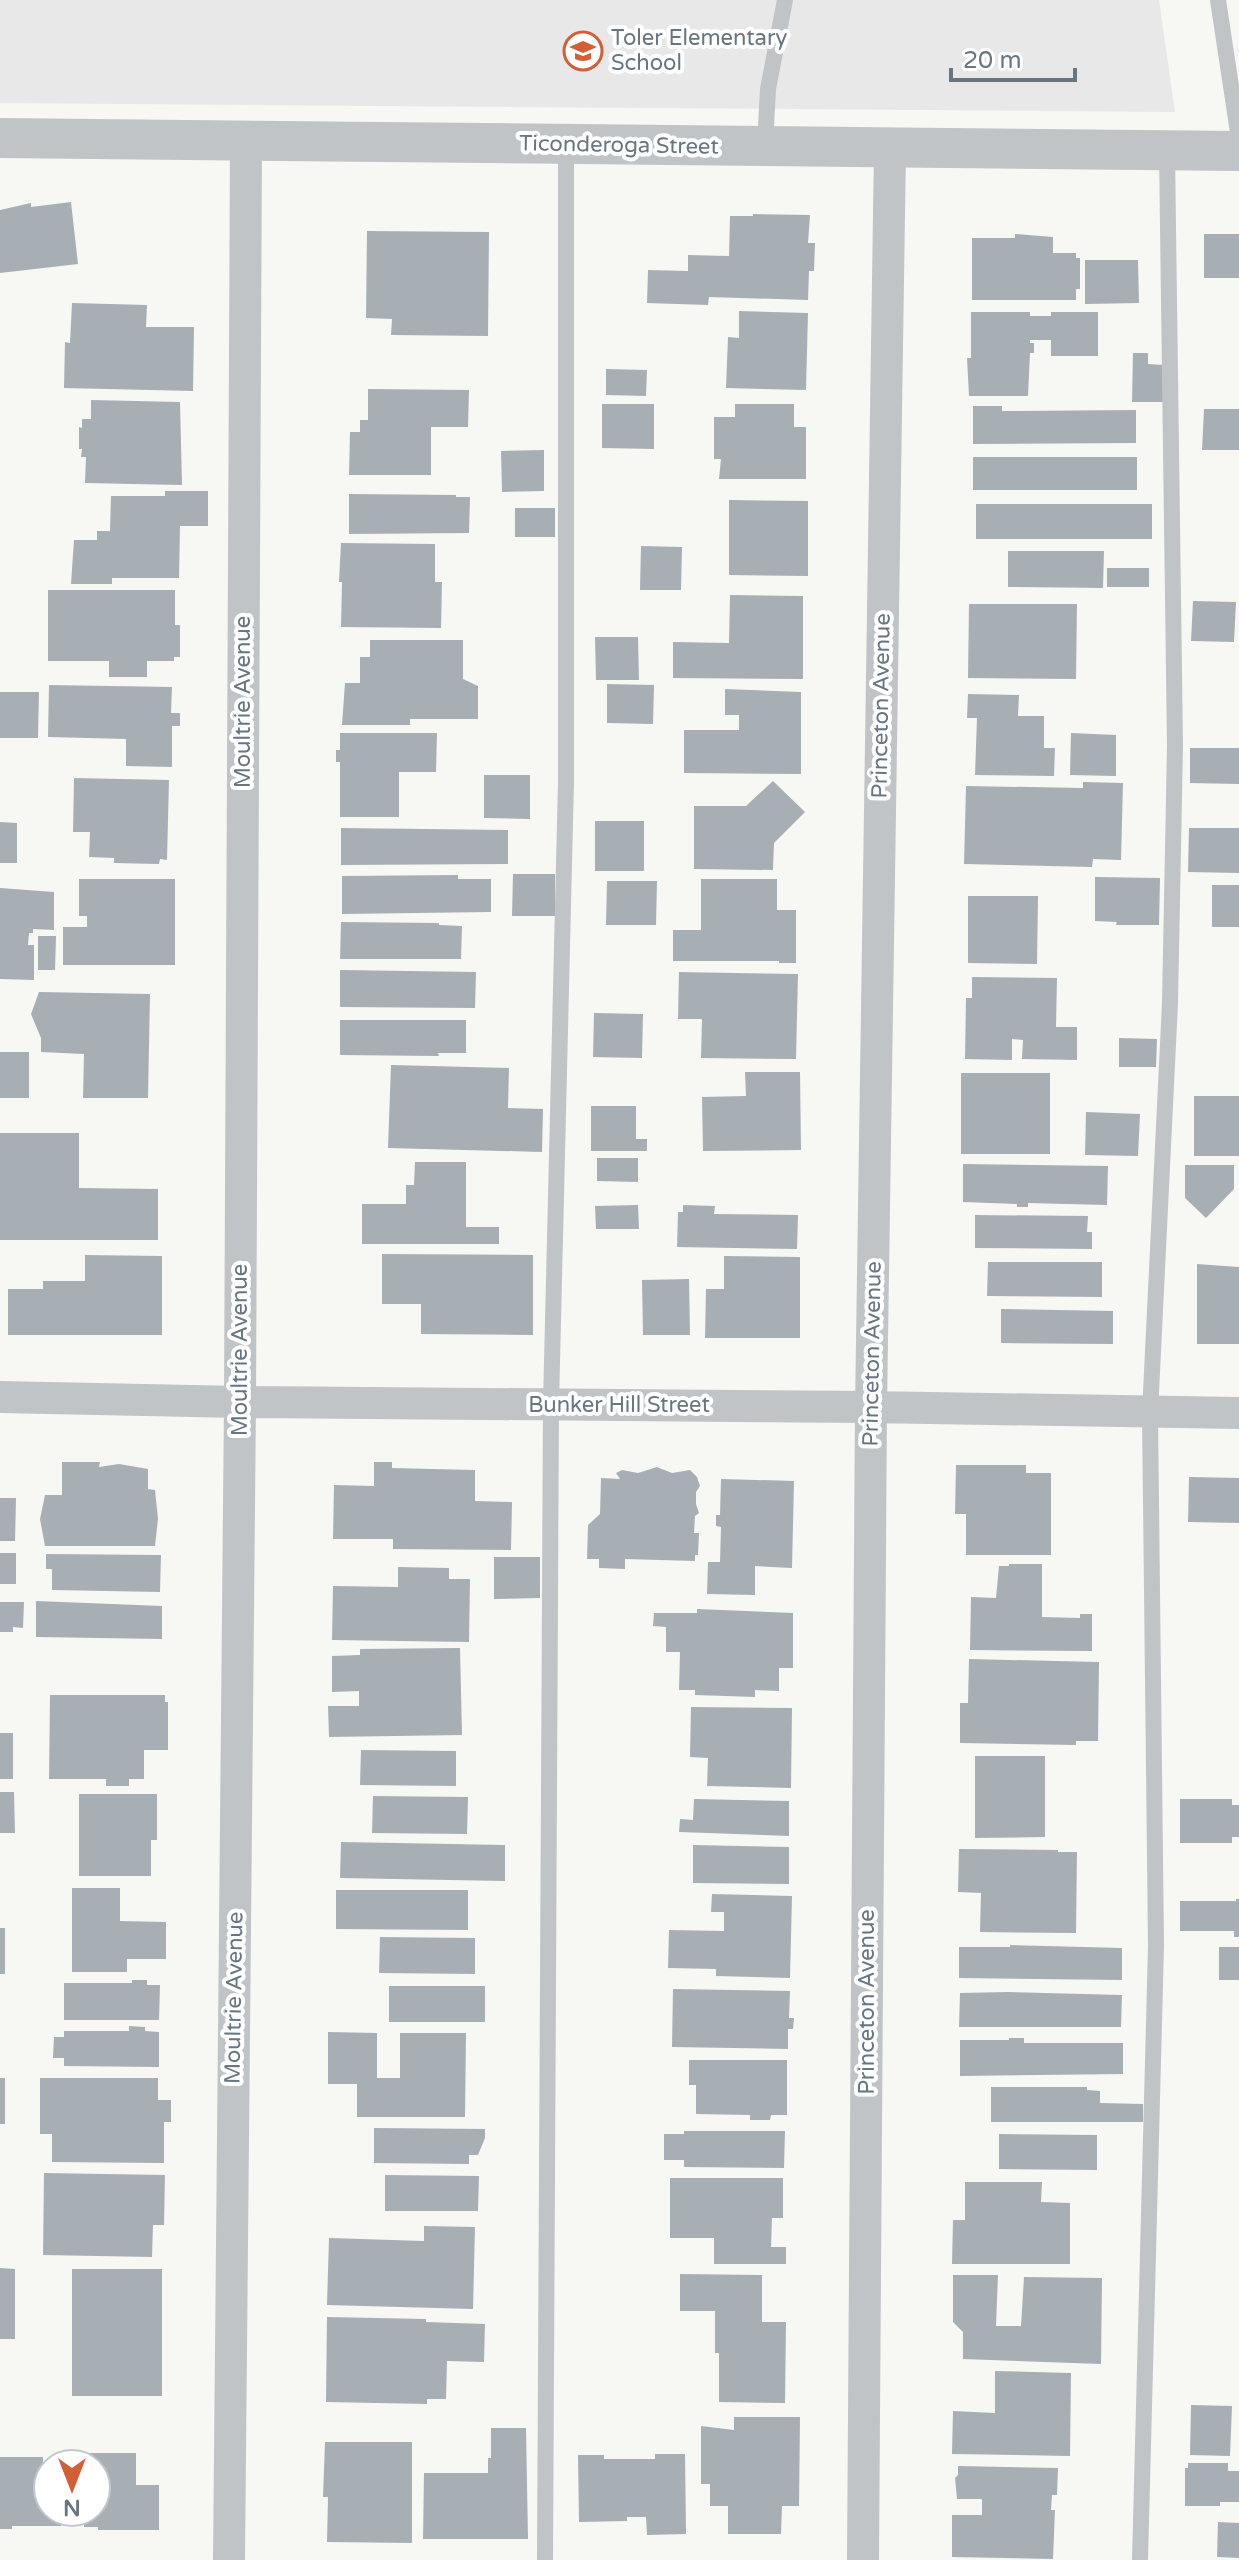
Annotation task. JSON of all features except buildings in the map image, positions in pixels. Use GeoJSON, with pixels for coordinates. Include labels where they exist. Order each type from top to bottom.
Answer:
{"type":"FeatureCollection","features":[{"type":"Feature","properties":{"kind":"street","name":"Ticonderoga Street"},"geometry":{"type":"LineString","coordinates":[[0,138],[1239,151]]}},
{"type":"Feature","properties":{"kind":"street","name":"Moultrie Avenue"},"geometry":{"type":"LineString","coordinates":[[229,2560],[240,1402],[246,140]]}},
{"type":"Feature","properties":{"kind":"street","name":"Princeton Avenue"},"geometry":{"type":"LineString","coordinates":[[863,2560],[871,1407],[890,148]]}},
{"type":"Feature","properties":{"kind":"street","name":"Bunker Hill Street"},"geometry":{"type":"LineString","coordinates":[[0,1397],[1239,1413]]}},
{"type":"Feature","properties":{"kind":"lane"},"geometry":{"type":"LineString","coordinates":[[765,147],[768,89],[785,0]]}},
{"type":"Feature","properties":{"kind":"lane"},"geometry":{"type":"LineString","coordinates":[[1218,0],[1239,139]]}},
{"type":"Feature","properties":{"kind":"lane"},"geometry":{"type":"LineString","coordinates":[[545,2560],[551,1404],[566,781],[566,145]]}},
{"type":"Feature","properties":{"kind":"lane"},"geometry":{"type":"LineString","coordinates":[[1140,2560],[1156,1946],[1150,1413],[1170,1003],[1175,761],[1167,150]]}},
{"type":"Feature","properties":{"kind":"shaded area","name":"Toler Elementary School"},"geometry":{"type":"Polygon","coordinates":[[[0,0],[1159,0],[1175,112],[0,103],[0,0]]]}},
{"type":"Feature","properties":{"kind":"place","name":"Toler Elementary School"},"geometry":{"type":"Point","coordinates":[583,51]}}]}
